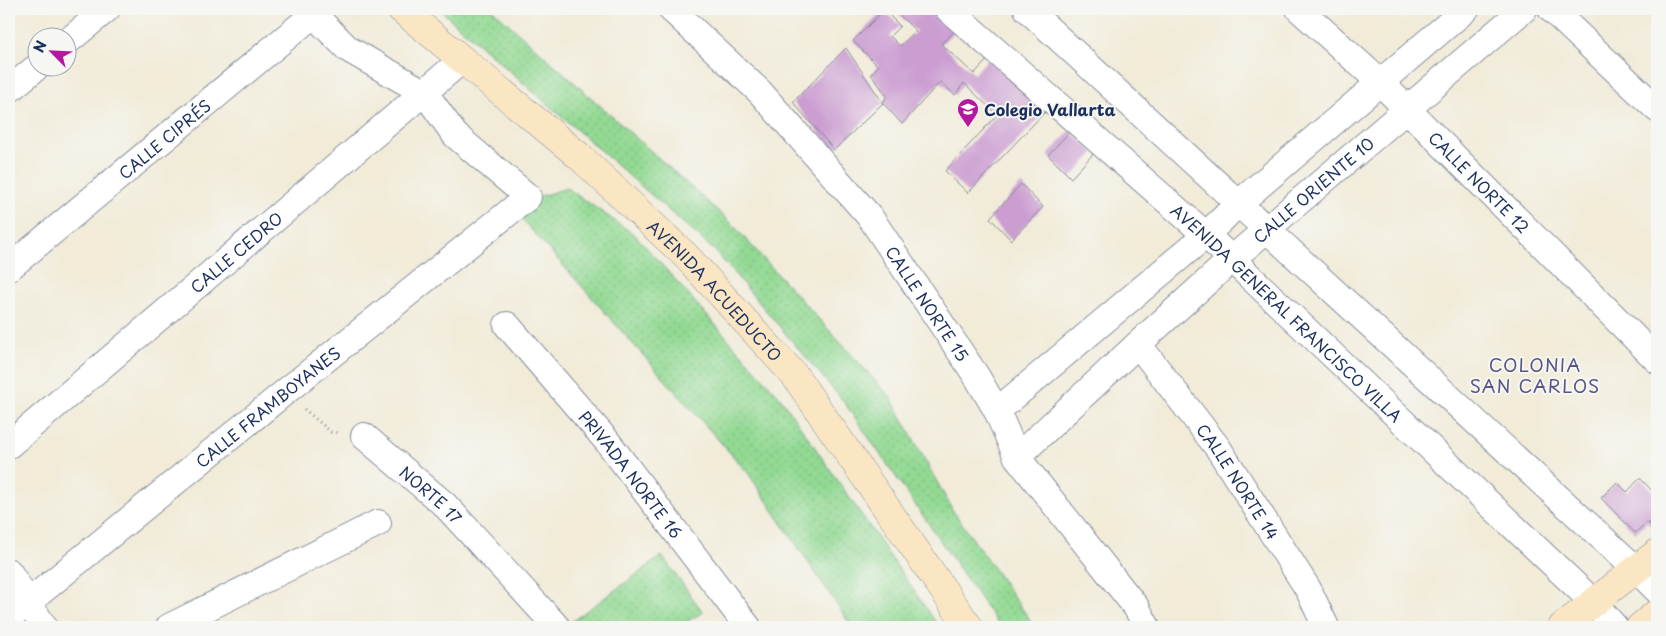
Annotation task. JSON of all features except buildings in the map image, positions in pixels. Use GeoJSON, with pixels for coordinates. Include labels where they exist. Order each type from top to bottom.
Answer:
{"type":"FeatureCollection","features":[{"type":"Feature","properties":{"kind":"street"},"geometry":{"type":"LineString","coordinates":[[78,33],[107,9]]}},
{"type":"Feature","properties":{"kind":"street","name":"AVENIDA ACUEDUCTO"},"geometry":{"type":"LineString","coordinates":[[401,9],[580,156],[686,256],[794,376],[969,627]]}},
{"type":"Feature","properties":{"kind":"street","name":"CALLE NORTE 15"},"geometry":{"type":"LineString","coordinates":[[671,9],[760,92],[870,217],[977,377],[997,411],[1017,457],[1136,606],[1147,627]]}},
{"type":"Feature","properties":{"kind":"street","name":"AVENIDA GENERAL FRANCISCO VILLA"},"geometry":{"type":"LineString","coordinates":[[948,9],[1206,234],[1593,602],[1615,627]]}},
{"type":"Feature","properties":{"kind":"street"},"geometry":{"type":"LineString","coordinates":[[1027,9],[1657,590]]}},
{"type":"Feature","properties":{"kind":"street","name":"CALLE NORTE 12"},"geometry":{"type":"LineString","coordinates":[[1299,9],[1381,83],[1657,360]]}},
{"type":"Feature","properties":{"kind":"street"},"geometry":{"type":"LineString","coordinates":[[997,411],[1206,234],[1239,203],[1466,9]]}},
{"type":"Feature","properties":{"kind":"street","name":"CALLE ORIENTE 10"},"geometry":{"type":"LineString","coordinates":[[1017,457],[1232,259],[1524,9]]}},
{"type":"Feature","properties":{"kind":"street"},"geometry":{"type":"LineString","coordinates":[[1551,9],[1657,109]]}},
{"type":"Feature","properties":{"kind":"street"},"geometry":{"type":"LineString","coordinates":[[314,10],[348,50],[425,93]]}},
{"type":"Feature","properties":{"kind":"street","name":"CALLE CIPRÉS"},"geometry":{"type":"LineString","coordinates":[[9,268],[314,10]]}},
{"type":"Feature","properties":{"kind":"street","name":"CALLE CEDRO"},"geometry":{"type":"LineString","coordinates":[[9,445],[462,60]]}},
{"type":"Feature","properties":{"kind":"street"},"geometry":{"type":"LineString","coordinates":[[9,90],[28,74]]}},
{"type":"Feature","properties":{"kind":"street","name":"CALLE FRAMBOYANES"},"geometry":{"type":"LineString","coordinates":[[18,610],[528,197],[456,135],[425,93]]}},
{"type":"Feature","properties":{"kind":"street","name":"PRIVADA NORTE 16"},"geometry":{"type":"LineString","coordinates":[[507,325],[607,442],[748,627]]}},
{"type":"Feature","properties":{"kind":"street","name":"CALLE NORTE 14"},"geometry":{"type":"LineString","coordinates":[[1138,344],[1218,448],[1308,589],[1326,627]]}},
{"type":"Feature","properties":{"kind":"street","name":"NORTE 17"},"geometry":{"type":"LineString","coordinates":[[364,436],[445,505],[557,627]]}},
{"type":"Feature","properties":{"kind":"street"},"geometry":{"type":"LineString","coordinates":[[169,627],[378,523]]}},
{"type":"Feature","properties":{"kind":"street"},"geometry":{"type":"LineString","coordinates":[[1562,627],[1657,553]]}},
{"type":"Feature","properties":{"kind":"street"},"geometry":{"type":"LineString","coordinates":[[9,572],[18,610],[44,627]]}},
{"type":"Feature","properties":{"kind":"street"},"geometry":{"type":"LineString","coordinates":[[1640,627],[1657,613]]}},
{"type":"Feature","properties":{"kind":"path"},"geometry":{"type":"LineString","coordinates":[[285,392],[331,432],[364,436]]}},
{"type":"Feature","properties":{"kind":"green space"},"geometry":{"type":"Polygon","coordinates":[[[439,9],[492,9],[730,222],[891,398],[953,511],[1035,627],[1000,627],[844,402],[715,251],[439,9]]]}},
{"type":"Feature","properties":{"kind":"green space"},"geometry":{"type":"Polygon","coordinates":[[[567,188],[635,235],[780,397],[939,627],[852,627],[748,473],[520,217],[541,196],[567,188]]]}},
{"type":"Feature","properties":{"kind":"green space"},"geometry":{"type":"Polygon","coordinates":[[[662,556],[703,612],[678,627],[575,627],[571,622],[662,556]]]}},
{"type":"Feature","properties":{"kind":"place","name":"Colegio Vallarta"},"geometry":{"type":"Point","coordinates":[968,128]}},
{"type":"Feature","properties":{"kind":"district","name":"COLONIA SAN CARLOS"},"geometry":{"type":"Point","coordinates":[1535,374]}}]}
